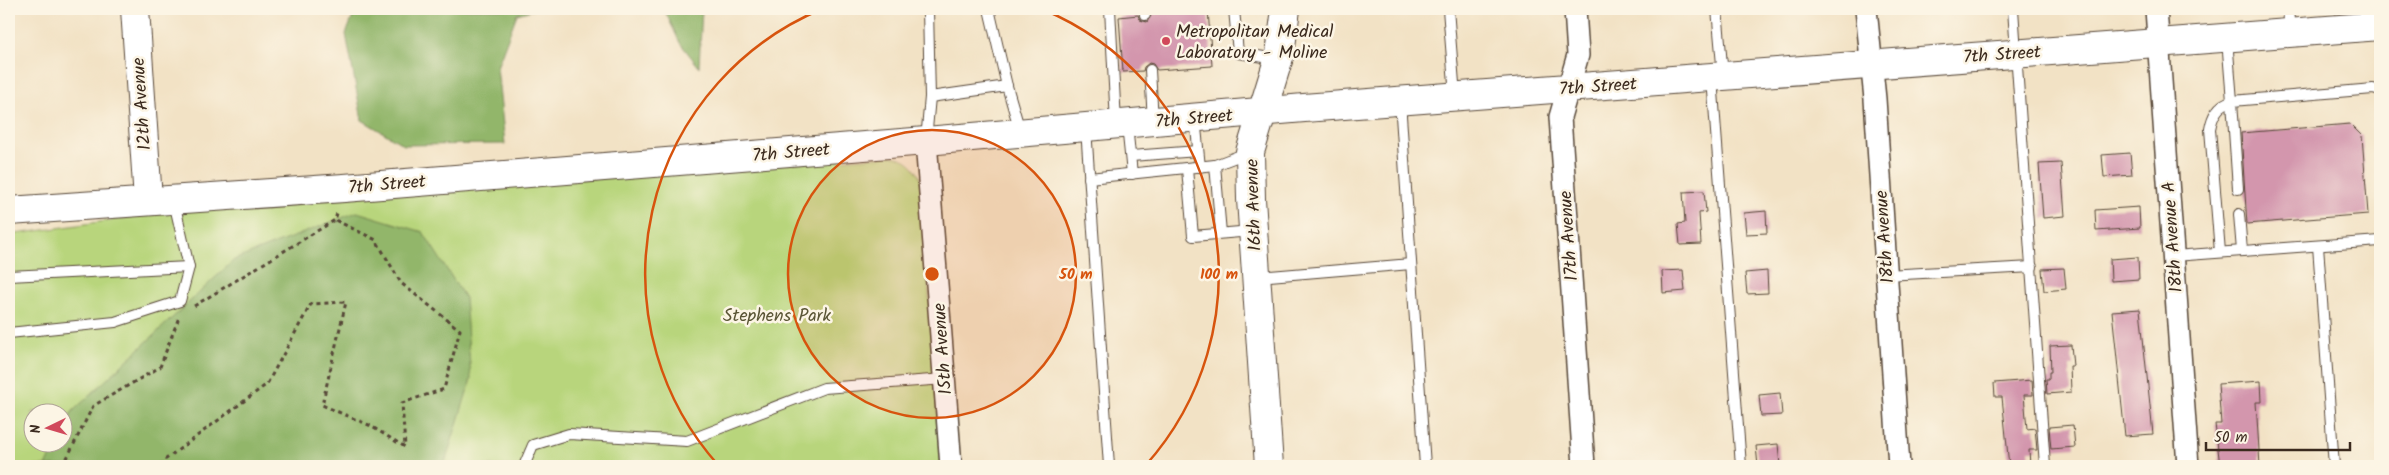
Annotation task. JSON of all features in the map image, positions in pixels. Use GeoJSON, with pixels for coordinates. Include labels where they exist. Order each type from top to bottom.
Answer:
{"type":"FeatureCollection","features":[{"type":"Feature","properties":{"kind":"street","name":"12th Avenue"},"geometry":{"type":"LineString","coordinates":[[135,9],[161,199]]}},
{"type":"Feature","properties":{"kind":"street","name":"16th Avenue"},"geometry":{"type":"LineString","coordinates":[[1269,466],[1253,231],[1250,152],[1278,59],[1286,9]]}},
{"type":"Feature","properties":{"kind":"street","name":"17th Avenue"},"geometry":{"type":"LineString","coordinates":[[1575,9],[1578,55],[1560,118],[1584,466]]}},
{"type":"Feature","properties":{"kind":"street","name":"18th Avenue"},"geometry":{"type":"LineString","coordinates":[[1866,9],[1899,466]]}},
{"type":"Feature","properties":{"kind":"street","name":"18th Avenue A"},"geometry":{"type":"LineString","coordinates":[[2156,9],[2188,466]]}},
{"type":"Feature","properties":{"kind":"street","name":"7th Street"},"geometry":{"type":"LineString","coordinates":[[9,211],[354,187],[1261,112],[2227,37],[2289,21],[2380,26]]}},
{"type":"Feature","properties":{"kind":"street","name":"15th Avenue"},"geometry":{"type":"LineString","coordinates":[[926,141],[951,466]]}},
{"type":"Feature","properties":{"kind":"lane"},"geometry":{"type":"LineString","coordinates":[[926,141],[930,97],[928,9]]}},
{"type":"Feature","properties":{"kind":"lane"},"geometry":{"type":"LineString","coordinates":[[990,9],[1006,86],[1020,133]]}},
{"type":"Feature","properties":{"kind":"lane"},"geometry":{"type":"LineString","coordinates":[[1110,9],[1132,124],[1132,174]]}},
{"type":"Feature","properties":{"kind":"lane"},"geometry":{"type":"LineString","coordinates":[[1234,9],[1238,54],[1278,59]]}},
{"type":"Feature","properties":{"kind":"lane"},"geometry":{"type":"LineString","coordinates":[[1448,9],[1455,97]]}},
{"type":"Feature","properties":{"kind":"lane"},"geometry":{"type":"LineString","coordinates":[[1717,9],[1717,77],[1740,466]]}},
{"type":"Feature","properties":{"kind":"lane"},"geometry":{"type":"LineString","coordinates":[[2014,9],[2045,466]]}},
{"type":"Feature","properties":{"kind":"lane"},"geometry":{"type":"LineString","coordinates":[[2227,37],[2238,188]]}},
{"type":"Feature","properties":{"kind":"lane"},"geometry":{"type":"LineString","coordinates":[[1132,124],[1150,70]]}},
{"type":"Feature","properties":{"kind":"lane"},"geometry":{"type":"LineString","coordinates":[[930,97],[1006,86]]}},
{"type":"Feature","properties":{"kind":"lane"},"geometry":{"type":"LineString","coordinates":[[2220,252],[2210,129],[2212,118],[2218,109],[2226,102],[2232,101],[2373,89],[2380,91]]}},
{"type":"Feature","properties":{"kind":"lane"},"geometry":{"type":"LineString","coordinates":[[1400,101],[1425,466]]}},
{"type":"Feature","properties":{"kind":"lane"},"geometry":{"type":"LineString","coordinates":[[1195,118],[1200,167]]}},
{"type":"Feature","properties":{"kind":"lane"},"geometry":{"type":"LineString","coordinates":[[1086,127],[1108,466]]}},
{"type":"Feature","properties":{"kind":"lane"},"geometry":{"type":"LineString","coordinates":[[1131,156],[1198,151]]}},
{"type":"Feature","properties":{"kind":"lane"},"geometry":{"type":"LineString","coordinates":[[1089,178],[1215,165],[1250,152]]}},
{"type":"Feature","properties":{"kind":"lane"},"geometry":{"type":"LineString","coordinates":[[1215,165],[1221,233]]}},
{"type":"Feature","properties":{"kind":"lane"},"geometry":{"type":"LineString","coordinates":[[1187,169],[1193,236],[1253,231]]}},
{"type":"Feature","properties":{"kind":"lane"},"geometry":{"type":"LineString","coordinates":[[9,333],[115,322],[180,301],[189,267],[161,199]]}},
{"type":"Feature","properties":{"kind":"lane"},"geometry":{"type":"LineString","coordinates":[[2240,214],[2242,251]]}},
{"type":"Feature","properties":{"kind":"lane"},"geometry":{"type":"LineString","coordinates":[[2174,256],[2380,241]]}},
{"type":"Feature","properties":{"kind":"lane"},"geometry":{"type":"LineString","coordinates":[[2318,246],[2334,466]]}},
{"type":"Feature","properties":{"kind":"lane"},"geometry":{"type":"LineString","coordinates":[[1256,277],[1411,264]]}},
{"type":"Feature","properties":{"kind":"lane"},"geometry":{"type":"LineString","coordinates":[[9,276],[189,267]]}},
{"type":"Feature","properties":{"kind":"lane"},"geometry":{"type":"LineString","coordinates":[[1886,275],[2032,268]]}},
{"type":"Feature","properties":{"kind":"lane"},"geometry":{"type":"LineString","coordinates":[[524,466],[533,445],[569,434],[687,441],[824,388],[945,379]]}},
{"type":"Feature","properties":{"kind":"path"},"geometry":{"type":"LineString","coordinates":[[160,466],[162,462],[267,384],[311,304],[346,302],[322,405],[369,426],[406,447],[402,403],[444,389],[460,330],[401,283],[376,240],[335,220],[188,309]]}},
{"type":"Feature","properties":{"kind":"path"},"geometry":{"type":"LineString","coordinates":[[63,466],[93,406],[160,367],[180,314]]}},
{"type":"Feature","properties":{"kind":"path"},"geometry":{"type":"LineString","coordinates":[[282,466],[296,462],[316,466]]}},
{"type":"Feature","properties":{"kind":"green space"},"geometry":{"type":"Polygon","coordinates":[[[356,9],[536,9],[517,14],[497,67],[505,144],[404,145],[362,120],[346,34],[356,9]]]}},
{"type":"Feature","properties":{"kind":"green space"},"geometry":{"type":"Polygon","coordinates":[[[664,9],[702,9],[699,67],[680,43],[664,9]]]}},
{"type":"Feature","properties":{"kind":"green space","name":"Stephens Park"},"geometry":{"type":"Polygon","coordinates":[[[891,156],[902,158],[910,163],[921,180],[941,466],[9,466],[9,235],[196,208],[891,156]]]}},
{"type":"Feature","properties":{"kind":"green space"},"geometry":{"type":"Polygon","coordinates":[[[357,212],[423,232],[465,298],[471,379],[444,466],[46,466],[53,452],[72,452],[72,412],[234,260],[357,212]]]}},
{"type":"Feature","properties":{"kind":"building","name":"Metropolitan Medical Laboratory - Moline"},"geometry":{"type":"Polygon","coordinates":[[[1165,9],[1208,9],[1212,66],[1157,70],[1153,64],[1149,63],[1144,67],[1143,71],[1123,72],[1119,17],[1138,15],[1140,20],[1147,22],[1152,14],[1165,13],[1165,9]]]}},
{"type":"Feature","properties":{"kind":"building"},"geometry":{"type":"Polygon","coordinates":[[[2350,124],[2362,136],[2368,214],[2247,224],[2241,133],[2350,124]]]}},
{"type":"Feature","properties":{"kind":"building"},"geometry":{"type":"Polygon","coordinates":[[[2130,153],[2132,175],[2104,177],[2102,155],[2130,153]]]}},
{"type":"Feature","properties":{"kind":"building"},"geometry":{"type":"Polygon","coordinates":[[[2061,163],[2065,216],[2043,218],[2039,164],[2061,163]]]}},
{"type":"Feature","properties":{"kind":"building"},"geometry":{"type":"Polygon","coordinates":[[[1704,191],[1706,212],[1699,213],[1701,244],[1680,245],[1678,224],[1685,223],[1683,192],[1704,191]]]}},
{"type":"Feature","properties":{"kind":"building"},"geometry":{"type":"Polygon","coordinates":[[[2139,207],[2140,228],[2096,231],[2095,210],[2139,207]]]}},
{"type":"Feature","properties":{"kind":"building"},"geometry":{"type":"Polygon","coordinates":[[[1766,211],[1767,233],[1746,234],[1744,213],[1766,211]]]}},
{"type":"Feature","properties":{"kind":"building"},"geometry":{"type":"Polygon","coordinates":[[[2138,257],[2139,279],[2111,281],[2110,259],[2138,257]]]}},
{"type":"Feature","properties":{"kind":"building"},"geometry":{"type":"Polygon","coordinates":[[[2064,268],[2066,289],[2044,291],[2042,269],[2064,268]]]}},
{"type":"Feature","properties":{"kind":"building"},"geometry":{"type":"Polygon","coordinates":[[[1683,270],[1685,291],[1663,293],[1662,271],[1683,270]]]}},
{"type":"Feature","properties":{"kind":"building"},"geometry":{"type":"Polygon","coordinates":[[[1767,271],[1768,293],[1747,294],[1745,273],[1767,271]]]}},
{"type":"Feature","properties":{"kind":"building"},"geometry":{"type":"Polygon","coordinates":[[[2140,309],[2153,434],[2125,436],[2112,311],[2140,309]]]}},
{"type":"Feature","properties":{"kind":"building"},"geometry":{"type":"Polygon","coordinates":[[[2071,345],[2073,366],[2070,366],[2071,392],[2047,394],[2046,379],[2049,379],[2049,372],[2051,372],[2050,346],[2071,345]]]}},
{"type":"Feature","properties":{"kind":"building"},"geometry":{"type":"Polygon","coordinates":[[[2032,380],[2033,395],[2024,395],[2027,429],[2035,428],[2037,450],[2029,450],[2030,466],[2009,466],[2002,397],[1995,397],[1994,383],[2032,380]]]}},
{"type":"Feature","properties":{"kind":"building"},"geometry":{"type":"Polygon","coordinates":[[[2261,381],[2262,402],[2256,402],[2260,466],[2220,466],[2215,424],[2221,424],[2218,384],[2261,381]]]}},
{"type":"Feature","properties":{"kind":"building"},"geometry":{"type":"Polygon","coordinates":[[[1780,393],[1782,415],[1761,416],[1759,395],[1780,393]]]}},
{"type":"Feature","properties":{"kind":"building"},"geometry":{"type":"Polygon","coordinates":[[[2073,425],[2075,447],[2051,449],[2049,427],[2073,425]]]}},
{"type":"Feature","properties":{"kind":"building"},"geometry":{"type":"Polygon","coordinates":[[[1778,444],[1780,466],[1758,466],[1756,446],[1778,444]]]}},
{"type":"Feature","properties":{"kind":"place","name":"Metropolitan Medical Laboratory - Moline"},"geometry":{"type":"Point","coordinates":[1166,41]}}]}
